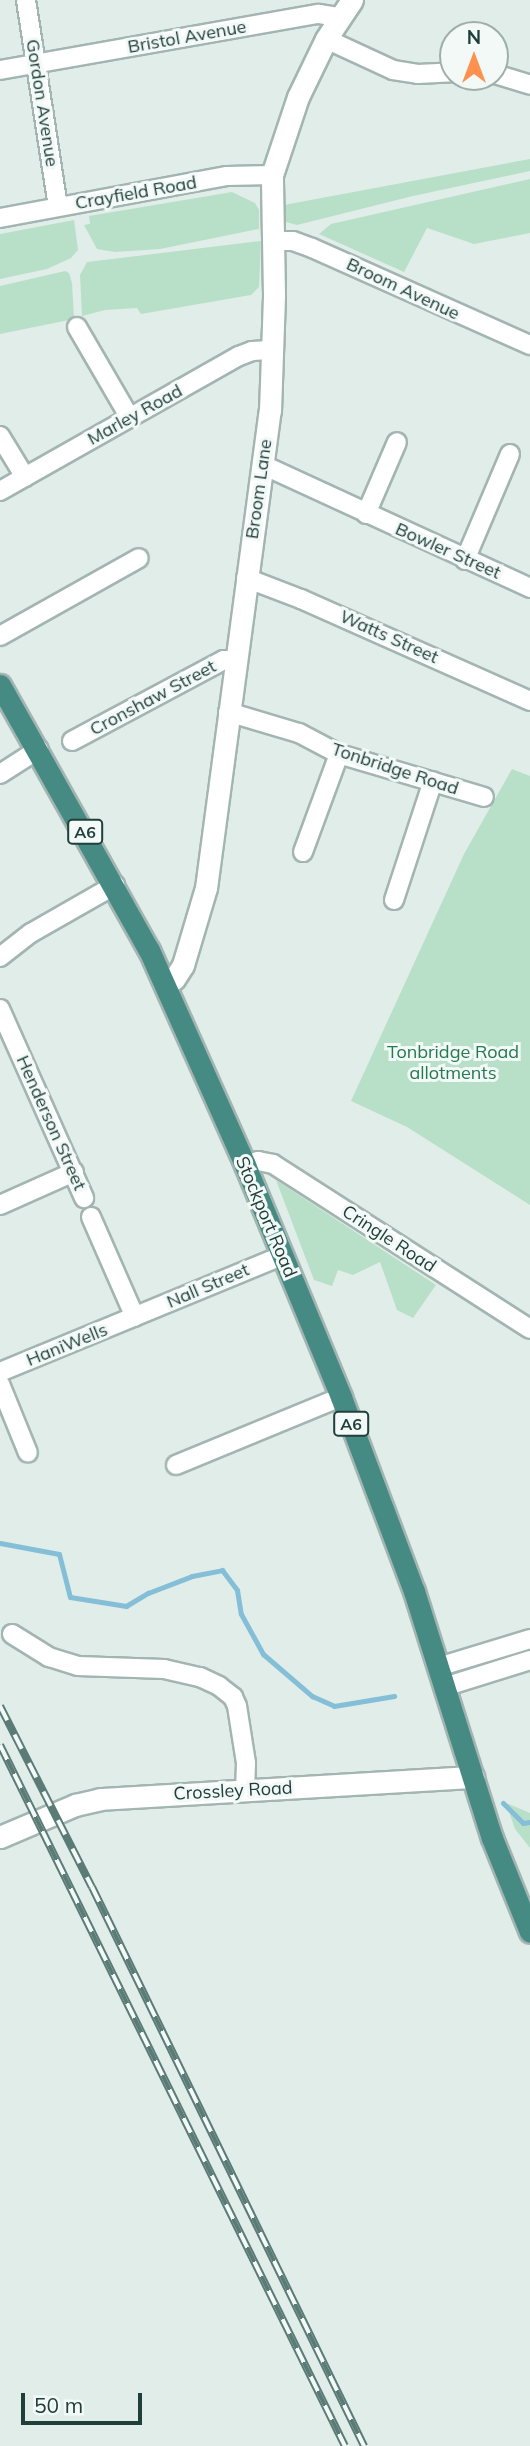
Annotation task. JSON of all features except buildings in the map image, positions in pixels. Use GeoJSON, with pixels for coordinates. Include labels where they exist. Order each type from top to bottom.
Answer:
{"type":"FeatureCollection","features":[{"type":"Feature","properties":{"kind":"highway","name":"Stockport Road"},"geometry":{"type":"LineString","coordinates":[[0,685],[115,885],[166,983],[245,1165],[341,1397],[414,1591],[473,1777]]}},
{"type":"Feature","properties":{"kind":"highway","name":"A6"},"geometry":{"type":"LineString","coordinates":[[473,1777],[492,1838],[530,1932]]}},
{"type":"Feature","properties":{"kind":"main road","name":"Broom Lane"},"geometry":{"type":"LineString","coordinates":[[166,983],[174,979],[183,965],[202,909],[263,465],[274,350],[272,175],[298,97],[326,38],[352,0]]}},
{"type":"Feature","properties":{"kind":"main road","name":"Crossley Road"},"geometry":{"type":"LineString","coordinates":[[0,1837],[75,1805],[100,1799],[473,1777]]}},
{"type":"Feature","properties":{"kind":"street","name":"Gordon Avenue"},"geometry":{"type":"LineString","coordinates":[[26,0],[58,207]]}},
{"type":"Feature","properties":{"kind":"street","name":"Bristol Avenue"},"geometry":{"type":"LineString","coordinates":[[0,70],[319,14],[338,17]]}},
{"type":"Feature","properties":{"kind":"street"},"geometry":{"type":"LineString","coordinates":[[326,38],[393,70],[418,74],[439,73]]}},
{"type":"Feature","properties":{"kind":"street"},"geometry":{"type":"LineString","coordinates":[[509,78],[530,85]]}},
{"type":"Feature","properties":{"kind":"street","name":"Crayfield Road"},"geometry":{"type":"LineString","coordinates":[[0,218],[227,176],[272,175]]}},
{"type":"Feature","properties":{"kind":"street","name":"Broom Avenue"},"geometry":{"type":"LineString","coordinates":[[274,246],[300,243],[530,345]]}},
{"type":"Feature","properties":{"kind":"street"},"geometry":{"type":"LineString","coordinates":[[77,327],[130,418]]}},
{"type":"Feature","properties":{"kind":"street","name":"Marley Road"},"geometry":{"type":"LineString","coordinates":[[0,491],[239,356],[274,350]]}},
{"type":"Feature","properties":{"kind":"street"},"geometry":{"type":"LineString","coordinates":[[0,436],[25,477]]}},
{"type":"Feature","properties":{"kind":"street"},"geometry":{"type":"LineString","coordinates":[[366,514],[397,442]]}},
{"type":"Feature","properties":{"kind":"street"},"geometry":{"type":"LineString","coordinates":[[465,559],[509,454]]}},
{"type":"Feature","properties":{"kind":"street","name":"Bowler Street"},"geometry":{"type":"LineString","coordinates":[[263,465],[530,587]]}},
{"type":"Feature","properties":{"kind":"street"},"geometry":{"type":"LineString","coordinates":[[0,636],[139,558]]}},
{"type":"Feature","properties":{"kind":"street","name":"Watts Street"},"geometry":{"type":"LineString","coordinates":[[246,578],[301,599],[530,701]]}},
{"type":"Feature","properties":{"kind":"street","name":"Cronshaw Street"},"geometry":{"type":"LineString","coordinates":[[72,741],[224,660],[235,661]]}},
{"type":"Feature","properties":{"kind":"street","name":"Tonbridge Road"},"geometry":{"type":"LineString","coordinates":[[228,712],[299,733],[340,754],[484,797]]}},
{"type":"Feature","properties":{"kind":"street"},"geometry":{"type":"LineString","coordinates":[[0,774],[39,750]]}},
{"type":"Feature","properties":{"kind":"street"},"geometry":{"type":"LineString","coordinates":[[303,852],[340,754]]}},
{"type":"Feature","properties":{"kind":"street"},"geometry":{"type":"LineString","coordinates":[[394,900],[433,781]]}},
{"type":"Feature","properties":{"kind":"street"},"geometry":{"type":"LineString","coordinates":[[0,957],[31,933],[115,885]]}},
{"type":"Feature","properties":{"kind":"street","name":"Henderson Street"},"geometry":{"type":"LineString","coordinates":[[0,1009],[84,1198]]}},
{"type":"Feature","properties":{"kind":"street","name":"Cringle Road"},"geometry":{"type":"LineString","coordinates":[[245,1165],[258,1161],[273,1164],[530,1329]]}},
{"type":"Feature","properties":{"kind":"street"},"geometry":{"type":"LineString","coordinates":[[0,1205],[74,1172]]}},
{"type":"Feature","properties":{"kind":"street"},"geometry":{"type":"LineString","coordinates":[[91,1217],[135,1317]]}},
{"type":"Feature","properties":{"kind":"street","name":"Nall Street"},"geometry":{"type":"LineString","coordinates":[[135,1317],[281,1256]]}},
{"type":"Feature","properties":{"kind":"street","name":"HaniWells"},"geometry":{"type":"LineString","coordinates":[[0,1373],[135,1317]]}},
{"type":"Feature","properties":{"kind":"street"},"geometry":{"type":"LineString","coordinates":[[0,1384],[28,1453]]}},
{"type":"Feature","properties":{"kind":"street"},"geometry":{"type":"LineString","coordinates":[[176,1465],[341,1397]]}},
{"type":"Feature","properties":{"kind":"street"},"geometry":{"type":"LineString","coordinates":[[12,1634],[49,1657],[78,1666],[164,1669],[206,1680],[228,1692],[237,1706],[241,1725],[245,1791]]}},
{"type":"Feature","properties":{"kind":"street"},"geometry":{"type":"LineString","coordinates":[[441,1677],[530,1639]]}},
{"type":"Feature","properties":{"kind":"street"},"geometry":{"type":"LineString","coordinates":[[441,1677],[530,1660]]}},
{"type":"Feature","properties":{"kind":"green space"},"geometry":{"type":"Polygon","coordinates":[[[530,159],[530,171],[297,225],[286,222],[284,205],[530,159]]]}},
{"type":"Feature","properties":{"kind":"green space"},"geometry":{"type":"Polygon","coordinates":[[[530,179],[530,233],[474,244],[427,228],[404,272],[319,234],[331,224],[530,179]]]}},
{"type":"Feature","properties":{"kind":"green space"},"geometry":{"type":"Polygon","coordinates":[[[232,192],[255,203],[259,210],[259,229],[160,249],[115,252],[97,249],[84,225],[90,224],[89,216],[232,192]]]}},
{"type":"Feature","properties":{"kind":"green space"},"geometry":{"type":"Polygon","coordinates":[[[74,220],[78,250],[71,258],[47,269],[0,279],[0,234],[74,220]]]}},
{"type":"Feature","properties":{"kind":"green space"},"geometry":{"type":"Polygon","coordinates":[[[261,241],[259,287],[251,295],[141,314],[137,308],[105,310],[82,316],[80,275],[87,262],[261,241]]]}},
{"type":"Feature","properties":{"kind":"green space"},"geometry":{"type":"Polygon","coordinates":[[[65,271],[69,273],[72,283],[74,319],[0,334],[0,286],[65,271]]]}},
{"type":"Feature","properties":{"kind":"green space","name":"Tonbridge Road allotments"},"geometry":{"type":"Polygon","coordinates":[[[512,769],[530,776],[530,1205],[407,1127],[351,1101],[464,854],[512,769]]]}},
{"type":"Feature","properties":{"kind":"green space"},"geometry":{"type":"Polygon","coordinates":[[[276,1180],[436,1285],[413,1318],[397,1310],[380,1262],[353,1275],[338,1270],[332,1286],[314,1280],[276,1180]]]}},
{"type":"Feature","properties":{"kind":"green space"},"geometry":{"type":"Polygon","coordinates":[[[506,1803],[530,1813],[530,1848],[515,1829],[506,1803]]]}},
{"type":"Feature","properties":{"kind":"waterway"},"geometry":{"type":"LineString","coordinates":[[0,1543],[59,1554],[70,1597],[126,1606],[148,1593],[192,1576],[222,1570],[237,1590],[241,1614],[263,1654],[312,1696],[334,1706],[394,1696]]}},
{"type":"Feature","properties":{"kind":"waterway"},"geometry":{"type":"LineString","coordinates":[[503,1803],[523,1823],[530,1822]]}},
{"type":"Feature","properties":{"kind":"railway"},"geometry":{"type":"LineString","coordinates":[[0,1706],[92,1887],[364,2446]]}},
{"type":"Feature","properties":{"kind":"railway"},"geometry":{"type":"LineString","coordinates":[[0,1745],[345,2446]]}}]}
